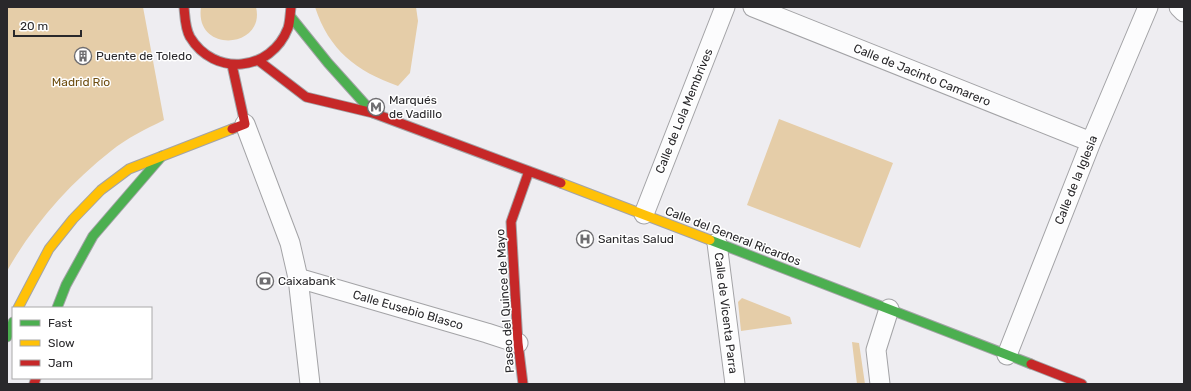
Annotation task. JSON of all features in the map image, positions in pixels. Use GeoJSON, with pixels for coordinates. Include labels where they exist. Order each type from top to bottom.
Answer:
{"type":"FeatureCollection","features":[{"type":"Feature","properties":{"kind":"main road"},"geometry":{"type":"LineString","coordinates":[[184,7],[185,22],[190,37],[200,49],[212,59],[232,65],[243,65],[259,61],[270,55],[285,38],[291,17],[291,7]]}},
{"type":"Feature","properties":{"kind":"main road","name":"Calle del General Ricardos"},"geometry":{"type":"LineString","coordinates":[[291,17],[328,63],[373,113]]}},
{"type":"Feature","properties":{"kind":"main road","name":"Calle del General Ricardos"},"geometry":{"type":"LineString","coordinates":[[259,61],[306,97],[373,113],[529,170],[1082,384]]}},
{"type":"Feature","properties":{"kind":"main road"},"geometry":{"type":"LineString","coordinates":[[19,307],[49,249],[101,190],[129,169],[245,124],[232,65]]}},
{"type":"Feature","properties":{"kind":"main road"},"geometry":{"type":"LineString","coordinates":[[57,307],[66,285],[92,236],[162,156]]}},
{"type":"Feature","properties":{"kind":"main road","name":"Paseo del Quince de Mayo"},"geometry":{"type":"LineString","coordinates":[[523,384],[518,343],[511,222],[529,170]]}},
{"type":"Feature","properties":{"kind":"main road"},"geometry":{"type":"LineString","coordinates":[[7,337],[12,324]]}},
{"type":"Feature","properties":{"kind":"street","name":"Calle de Lola Membrives"},"geometry":{"type":"LineString","coordinates":[[644,214],[725,7]]}},
{"type":"Feature","properties":{"kind":"street","name":"Calle de Jacinto Camarero"},"geometry":{"type":"LineString","coordinates":[[753,7],[1091,142]]}},
{"type":"Feature","properties":{"kind":"street","name":"Calle de la Iglesia"},"geometry":{"type":"LineString","coordinates":[[1007,355],[1091,142],[1148,7]]}},
{"type":"Feature","properties":{"kind":"street"},"geometry":{"type":"LineString","coordinates":[[1178,7],[1184,12]]}},
{"type":"Feature","properties":{"kind":"street"},"geometry":{"type":"LineString","coordinates":[[245,124],[290,243],[298,278],[310,384]]}},
{"type":"Feature","properties":{"kind":"street","name":"Calle de Vicenta Parra"},"geometry":{"type":"LineString","coordinates":[[717,243],[735,384]]}},
{"type":"Feature","properties":{"kind":"street","name":"Calle Eusebio Blasco"},"geometry":{"type":"LineString","coordinates":[[298,278],[518,343]]}},
{"type":"Feature","properties":{"kind":"street"},"geometry":{"type":"LineString","coordinates":[[880,384],[876,350],[889,309]]}},
{"type":"Feature","properties":{"kind":"green space","name":"Madrid Río"},"geometry":{"type":"Polygon","coordinates":[[[7,7],[143,7],[164,120],[117,146],[66,191],[28,237],[7,271],[7,7]]]}},
{"type":"Feature","properties":{"kind":"green space"},"geometry":{"type":"Polygon","coordinates":[[[201,7],[256,7],[256,21],[251,31],[241,38],[230,40],[218,39],[208,33],[202,22],[201,7]]]}},
{"type":"Feature","properties":{"kind":"green space"},"geometry":{"type":"Polygon","coordinates":[[[315,7],[416,7],[418,21],[410,73],[398,86],[357,66],[336,47],[321,22],[315,7]]]}},
{"type":"Feature","properties":{"kind":"green space"},"geometry":{"type":"Polygon","coordinates":[[[779,119],[893,163],[860,248],[747,205],[779,119]]]}},
{"type":"Feature","properties":{"kind":"green space"},"geometry":{"type":"Polygon","coordinates":[[[742,298],[790,317],[792,324],[741,331],[738,302],[742,298]]]}},
{"type":"Feature","properties":{"kind":"green space"},"geometry":{"type":"Polygon","coordinates":[[[852,342],[859,343],[865,384],[857,384],[852,342]]]}},
{"type":"Feature","properties":{"kind":"traffic: fast"},"geometry":{"type":"LineString","coordinates":[[291,17],[328,63],[373,113]]}},
{"type":"Feature","properties":{"kind":"traffic: fast"},"geometry":{"type":"LineString","coordinates":[[57,307],[66,285],[93,236],[162,156]]}},
{"type":"Feature","properties":{"kind":"traffic: fast"},"geometry":{"type":"LineString","coordinates":[[710,240],[1031,364]]}},
{"type":"Feature","properties":{"kind":"traffic: fast"},"geometry":{"type":"LineString","coordinates":[[7,337],[12,324]]}},
{"type":"Feature","properties":{"kind":"traffic: slow"},"geometry":{"type":"LineString","coordinates":[[19,307],[49,249],[73,219],[101,190],[129,169],[232,129]]}},
{"type":"Feature","properties":{"kind":"traffic: slow"},"geometry":{"type":"LineString","coordinates":[[561,183],[710,240]]}},
{"type":"Feature","properties":{"kind":"traffic: jam"},"geometry":{"type":"LineString","coordinates":[[184,7],[188,34],[200,50],[213,59],[227,63],[242,64],[256,61],[269,54],[280,43],[288,28],[291,7]]}},
{"type":"Feature","properties":{"kind":"traffic: jam"},"geometry":{"type":"LineString","coordinates":[[259,61],[306,97],[373,113],[561,183]]}},
{"type":"Feature","properties":{"kind":"traffic: jam"},"geometry":{"type":"LineString","coordinates":[[232,65],[245,124],[232,129]]}},
{"type":"Feature","properties":{"kind":"traffic: jam"},"geometry":{"type":"LineString","coordinates":[[523,384],[518,343],[511,222],[529,171]]}},
{"type":"Feature","properties":{"kind":"traffic: jam"},"geometry":{"type":"LineString","coordinates":[[1031,364],[1082,384]]}},
{"type":"Feature","properties":{"kind":"traffic: jam"},"geometry":{"type":"LineString","coordinates":[[34,384],[36,379]]}},
{"type":"Feature","properties":{"kind":"place","name":"Puente de Toledo"},"geometry":{"type":"Point","coordinates":[83,56]}},
{"type":"Feature","properties":{"kind":"place","name":"Marqués de Vadillo"},"geometry":{"type":"Point","coordinates":[376,107]}},
{"type":"Feature","properties":{"kind":"place","name":"Sanitas Salud"},"geometry":{"type":"Point","coordinates":[585,239]}},
{"type":"Feature","properties":{"kind":"place","name":"Caixabank"},"geometry":{"type":"Point","coordinates":[265,281]}}]}
